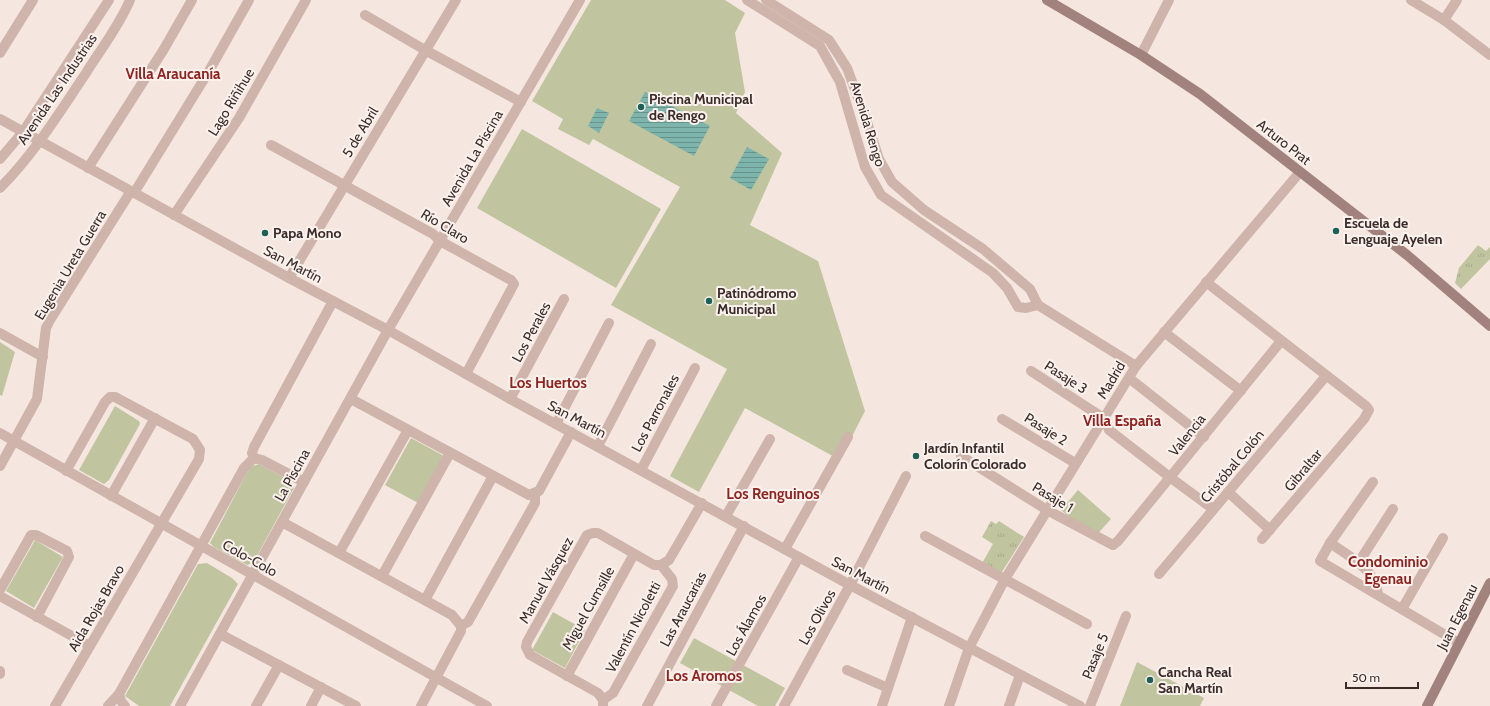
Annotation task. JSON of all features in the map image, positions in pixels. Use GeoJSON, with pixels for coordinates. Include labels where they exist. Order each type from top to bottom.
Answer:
{"type":"FeatureCollection","features":[{"type":"Feature","properties":{"kind":"main road","name":"Arturo Prat"},"geometry":{"type":"LineString","coordinates":[[1046,0],[1142,55],[1200,94],[1407,255],[1490,326]]}},
{"type":"Feature","properties":{"kind":"main road","name":"Juan Egenau"},"geometry":{"type":"LineString","coordinates":[[1427,706],[1490,583]]}},
{"type":"Feature","properties":{"kind":"street"},"geometry":{"type":"LineString","coordinates":[[0,53],[33,0]]}},
{"type":"Feature","properties":{"kind":"street","name":"Avenida Las Industrias"},"geometry":{"type":"LineString","coordinates":[[0,159],[23,132],[109,0]]}},
{"type":"Feature","properties":{"kind":"street","name":"Avenida Las Industrias"},"geometry":{"type":"LineString","coordinates":[[0,188],[41,142],[119,22],[130,0]]}},
{"type":"Feature","properties":{"kind":"street"},"geometry":{"type":"LineString","coordinates":[[88,168],[164,49],[192,0]]}},
{"type":"Feature","properties":{"kind":"street","name":"Eugenia Ureta Guerra"},"geometry":{"type":"LineString","coordinates":[[0,466],[37,399],[46,328],[50,320],[210,71],[248,0]]}},
{"type":"Feature","properties":{"kind":"street","name":"Lago Riñihue"},"geometry":{"type":"LineString","coordinates":[[174,215],[239,118],[306,0]]}},
{"type":"Feature","properties":{"kind":"street","name":"5 de Abril"},"geometry":{"type":"LineString","coordinates":[[290,278],[456,0]]}},
{"type":"Feature","properties":{"kind":"street","name":"Avenida La Piscina"},"geometry":{"type":"LineString","coordinates":[[388,330],[580,0]]}},
{"type":"Feature","properties":{"kind":"street","name":"Avenida Rengo"},"geometry":{"type":"LineString","coordinates":[[747,0],[820,46],[840,82],[865,167],[880,194],[992,273],[1007,288],[1018,306],[1026,308],[1038,305]]}},
{"type":"Feature","properties":{"kind":"street","name":"Avenida Rengo"},"geometry":{"type":"LineString","coordinates":[[766,0],[829,40],[847,68],[868,122],[879,160],[892,182],[924,210],[983,249],[1030,289],[1038,305],[1136,366]]}},
{"type":"Feature","properties":{"kind":"street"},"geometry":{"type":"LineString","coordinates":[[1142,55],[1169,0]]}},
{"type":"Feature","properties":{"kind":"street"},"geometry":{"type":"LineString","coordinates":[[1411,0],[1444,20],[1490,54]]}},
{"type":"Feature","properties":{"kind":"street"},"geometry":{"type":"LineString","coordinates":[[1444,20],[1458,0]]}},
{"type":"Feature","properties":{"kind":"street"},"geometry":{"type":"LineString","coordinates":[[365,15],[425,50],[521,102]]}},
{"type":"Feature","properties":{"kind":"street","name":"San Martín"},"geometry":{"type":"LineString","coordinates":[[0,119],[174,215],[388,330],[510,399],[850,585],[1020,675],[1069,703],[1080,706]]}},
{"type":"Feature","properties":{"kind":"street","name":"Río Claro"},"geometry":{"type":"LineString","coordinates":[[271,145],[433,234],[440,240],[511,280],[514,284],[466,374]]}},
{"type":"Feature","properties":{"kind":"street","name":"Madrid"},"geometry":{"type":"LineString","coordinates":[[949,706],[969,648],[1005,579],[1075,464],[1105,419],[1136,366],[1300,172]]}},
{"type":"Feature","properties":{"kind":"street"},"geometry":{"type":"LineString","coordinates":[[1206,282],[1326,376]]}},
{"type":"Feature","properties":{"kind":"street","name":"Los Perales"},"geometry":{"type":"LineString","coordinates":[[510,399],[564,299]]}},
{"type":"Feature","properties":{"kind":"street"},"geometry":{"type":"LineString","coordinates":[[254,458],[252,453],[254,447],[333,301]]}},
{"type":"Feature","properties":{"kind":"street"},"geometry":{"type":"LineString","coordinates":[[556,424],[609,323]]}},
{"type":"Feature","properties":{"kind":"street","name":"La Piscina"},"geometry":{"type":"LineString","coordinates":[[180,706],[388,330]]}},
{"type":"Feature","properties":{"kind":"street"},"geometry":{"type":"LineString","coordinates":[[1164,332],[1241,391]]}},
{"type":"Feature","properties":{"kind":"street"},"geometry":{"type":"LineString","coordinates":[[0,333],[43,357]]}},
{"type":"Feature","properties":{"kind":"street","name":"Valencia"},"geometry":{"type":"LineString","coordinates":[[1113,545],[1171,478],[1281,341]]}},
{"type":"Feature","properties":{"kind":"street"},"geometry":{"type":"LineString","coordinates":[[598,446],[651,344]]}},
{"type":"Feature","properties":{"kind":"street","name":"Los Parronales"},"geometry":{"type":"LineString","coordinates":[[640,470],[695,368]]}},
{"type":"Feature","properties":{"kind":"street","name":"Pasaje 3"},"geometry":{"type":"LineString","coordinates":[[1031,371],[1105,419]]}},
{"type":"Feature","properties":{"kind":"street","name":"Gibraltar"},"geometry":{"type":"LineString","coordinates":[[1262,539],[1364,419],[1369,410],[1366,406],[1326,376]]}},
{"type":"Feature","properties":{"kind":"street","name":"Cristóbal Colón"},"geometry":{"type":"LineString","coordinates":[[1159,574],[1326,376]]}},
{"type":"Feature","properties":{"kind":"street"},"geometry":{"type":"LineString","coordinates":[[1129,378],[1204,437]]}},
{"type":"Feature","properties":{"kind":"street"},"geometry":{"type":"LineString","coordinates":[[66,471],[104,402],[110,397],[115,397],[155,418],[111,496]]}},
{"type":"Feature","properties":{"kind":"street"},"geometry":{"type":"LineString","coordinates":[[351,399],[529,495],[540,491],[571,432]]}},
{"type":"Feature","properties":{"kind":"street","name":"Aida Rojas Bravo"},"geometry":{"type":"LineString","coordinates":[[55,706],[200,455],[197,443],[193,439],[155,418]]}},
{"type":"Feature","properties":{"kind":"street","name":"Pasaje 2"},"geometry":{"type":"LineString","coordinates":[[1002,419],[1075,464]]}},
{"type":"Feature","properties":{"kind":"street"},"geometry":{"type":"LineString","coordinates":[[1105,419],[1109,430],[1213,509]]}},
{"type":"Feature","properties":{"kind":"street"},"geometry":{"type":"LineString","coordinates":[[339,553],[408,430]]}},
{"type":"Feature","properties":{"kind":"street","name":"Colo-Colo"},"geometry":{"type":"LineString","coordinates":[[0,433],[487,706]]}},
{"type":"Feature","properties":{"kind":"street"},"geometry":{"type":"LineString","coordinates":[[785,549],[848,437]]}},
{"type":"Feature","properties":{"kind":"street"},"geometry":{"type":"LineString","coordinates":[[726,516],[770,439]]}},
{"type":"Feature","properties":{"kind":"street"},"geometry":{"type":"LineString","coordinates":[[382,576],[450,452]]}},
{"type":"Feature","properties":{"kind":"street","name":"Pasaje 1"},"geometry":{"type":"LineString","coordinates":[[961,456],[1047,510],[1113,545]]}},
{"type":"Feature","properties":{"kind":"street"},"geometry":{"type":"LineString","coordinates":[[254,458],[262,460],[304,482]]}},
{"type":"Feature","properties":{"kind":"street"},"geometry":{"type":"LineString","coordinates":[[108,706],[119,694],[244,468],[254,458]]}},
{"type":"Feature","properties":{"kind":"street"},"geometry":{"type":"LineString","coordinates":[[425,600],[493,476]]}},
{"type":"Feature","properties":{"kind":"street","name":"Los Olivos"},"geometry":{"type":"LineString","coordinates":[[784,706],[850,585],[906,476]]}},
{"type":"Feature","properties":{"kind":"street"},"geometry":{"type":"LineString","coordinates":[[1373,482],[1330,543],[1320,561],[1459,642]]}},
{"type":"Feature","properties":{"kind":"street"},"geometry":{"type":"LineString","coordinates":[[1228,492],[1270,530]]}},
{"type":"Feature","properties":{"kind":"street"},"geometry":{"type":"LineString","coordinates":[[461,626],[468,622],[535,503],[535,494]]}},
{"type":"Feature","properties":{"kind":"street"},"geometry":{"type":"LineString","coordinates":[[661,565],[669,560],[702,503]]}},
{"type":"Feature","properties":{"kind":"street"},"geometry":{"type":"LineString","coordinates":[[1359,562],[1393,509]]}},
{"type":"Feature","properties":{"kind":"street"},"geometry":{"type":"LineString","coordinates":[[282,522],[452,615],[461,626],[461,632],[421,706]]}},
{"type":"Feature","properties":{"kind":"street","name":"Las Araucarias"},"geometry":{"type":"LineString","coordinates":[[646,706],[744,526]]}},
{"type":"Feature","properties":{"kind":"street","name":"Manuel Vásquez"},"geometry":{"type":"LineString","coordinates":[[603,703],[598,694],[530,655],[526,648],[531,635],[587,535],[598,533],[654,565],[661,565]]}},
{"type":"Feature","properties":{"kind":"street"},"geometry":{"type":"LineString","coordinates":[[0,590],[31,535],[36,534],[67,551],[69,556],[37,617]]}},
{"type":"Feature","properties":{"kind":"street"},"geometry":{"type":"LineString","coordinates":[[925,536],[1087,624]]}},
{"type":"Feature","properties":{"kind":"street"},"geometry":{"type":"LineString","coordinates":[[1402,609],[1443,538]]}},
{"type":"Feature","properties":{"kind":"street"},"geometry":{"type":"LineString","coordinates":[[1330,543],[1359,562],[1377,584],[1378,594]]}},
{"type":"Feature","properties":{"kind":"street","name":"Miguel Cumsille"},"geometry":{"type":"LineString","coordinates":[[567,676],[634,554]]}},
{"type":"Feature","properties":{"kind":"street","name":"Los Álamos"},"geometry":{"type":"LineString","coordinates":[[716,706],[799,557]]}},
{"type":"Feature","properties":{"kind":"street","name":"Valentín Nicoletti"},"geometry":{"type":"LineString","coordinates":[[603,703],[613,693],[673,586],[672,579],[661,565]]}},
{"type":"Feature","properties":{"kind":"street"},"geometry":{"type":"LineString","coordinates":[[0,596],[90,646]]}},
{"type":"Feature","properties":{"kind":"street","name":"Pasaje 5"},"geometry":{"type":"LineString","coordinates":[[1090,706],[1126,616]]}},
{"type":"Feature","properties":{"kind":"street"},"geometry":{"type":"LineString","coordinates":[[882,706],[912,617]]}},
{"type":"Feature","properties":{"kind":"street"},"geometry":{"type":"LineString","coordinates":[[220,634],[356,706]]}},
{"type":"Feature","properties":{"kind":"street"},"geometry":{"type":"LineString","coordinates":[[256,706],[279,665]]}},
{"type":"Feature","properties":{"kind":"street"},"geometry":{"type":"LineString","coordinates":[[847,670],[888,688]]}},
{"type":"Feature","properties":{"kind":"street"},"geometry":{"type":"LineString","coordinates":[[1009,706],[1020,675]]}},
{"type":"Feature","properties":{"kind":"street"},"geometry":{"type":"LineString","coordinates":[[311,706],[321,687]]}},
{"type":"Feature","properties":{"kind":"street"},"geometry":{"type":"LineString","coordinates":[[119,694],[121,701],[125,706]]}},
{"type":"Feature","properties":{"kind":"green space"},"geometry":{"type":"Polygon","coordinates":[[[591,0],[725,0],[745,13],[735,33],[745,92],[736,113],[782,153],[750,225],[818,261],[865,411],[840,460],[745,408],[699,492],[670,476],[727,369],[611,305],[680,187],[593,139],[589,145],[558,129],[563,119],[532,101],[591,0]]]}},
{"type":"Feature","properties":{"kind":"green space"},"geometry":{"type":"Polygon","coordinates":[[[522,129],[661,209],[616,288],[477,208],[522,129]]]}},
{"type":"Feature","properties":{"kind":"green space"},"geometry":{"type":"Polygon","coordinates":[[[1478,245],[1486,251],[1490,247],[1490,259],[1461,289],[1455,283],[1459,268],[1478,245]]]}},
{"type":"Feature","properties":{"kind":"green space"},"geometry":{"type":"Polygon","coordinates":[[[0,342],[15,352],[2,396],[0,395],[0,342]]]}},
{"type":"Feature","properties":{"kind":"green space"},"geometry":{"type":"Polygon","coordinates":[[[115,406],[139,421],[140,424],[109,480],[104,484],[79,470],[115,406]]]}},
{"type":"Feature","properties":{"kind":"green space"},"geometry":{"type":"Polygon","coordinates":[[[411,438],[444,456],[418,503],[385,485],[411,438]]]}},
{"type":"Feature","properties":{"kind":"green space"},"geometry":{"type":"Polygon","coordinates":[[[259,464],[291,481],[294,488],[253,563],[247,565],[214,547],[210,543],[250,467],[259,464]]]}},
{"type":"Feature","properties":{"kind":"green space"},"geometry":{"type":"Polygon","coordinates":[[[1078,490],[1111,519],[1094,538],[1061,510],[1078,490]]]}},
{"type":"Feature","properties":{"kind":"green space"},"geometry":{"type":"Polygon","coordinates":[[[991,521],[996,524],[999,521],[1024,537],[1000,575],[981,565],[993,544],[982,537],[991,521]]]}},
{"type":"Feature","properties":{"kind":"green space"},"geometry":{"type":"Polygon","coordinates":[[[35,540],[63,557],[34,608],[6,591],[35,540]]]}},
{"type":"Feature","properties":{"kind":"green space"},"geometry":{"type":"Polygon","coordinates":[[[207,563],[232,578],[238,584],[170,706],[139,706],[125,696],[198,564],[207,563]]]}},
{"type":"Feature","properties":{"kind":"green space"},"geometry":{"type":"Polygon","coordinates":[[[553,612],[585,630],[565,668],[532,650],[553,612]]]}},
{"type":"Feature","properties":{"kind":"green space"},"geometry":{"type":"Polygon","coordinates":[[[694,638],[785,688],[775,706],[758,706],[680,663],[694,638]]]}},
{"type":"Feature","properties":{"kind":"green space","name":"Cancha Real San Martín"},"geometry":{"type":"Polygon","coordinates":[[[1137,662],[1204,698],[1200,706],[1120,706],[1137,662]]]}},
{"type":"Feature","properties":{"kind":"water"},"geometry":{"type":"Polygon","coordinates":[[[645,92],[710,126],[694,156],[629,121],[645,92]]]}},
{"type":"Feature","properties":{"kind":"water"},"geometry":{"type":"Polygon","coordinates":[[[597,108],[609,113],[599,133],[588,126],[597,108]]]}},
{"type":"Feature","properties":{"kind":"water"},"geometry":{"type":"Polygon","coordinates":[[[747,147],[769,159],[751,190],[730,178],[747,147]]]}},
{"type":"Feature","properties":{"kind":"place","name":"Piscina Municipal de Rengo"},"geometry":{"type":"Point","coordinates":[641,107]}},
{"type":"Feature","properties":{"kind":"place","name":"Escuela de Lenguaje Ayelen"},"geometry":{"type":"Point","coordinates":[1336,231]}},
{"type":"Feature","properties":{"kind":"place","name":"Papa Mono"},"geometry":{"type":"Point","coordinates":[265,233]}},
{"type":"Feature","properties":{"kind":"place","name":"Patinódromo Municipal"},"geometry":{"type":"Point","coordinates":[709,301]}},
{"type":"Feature","properties":{"kind":"place","name":"Jardín Infantil Colorín Colorado"},"geometry":{"type":"Point","coordinates":[916,456]}},
{"type":"Feature","properties":{"kind":"place","name":"Cancha Real San Martín"},"geometry":{"type":"Point","coordinates":[1150,680]}},
{"type":"Feature","properties":{"kind":"district","name":"Villa Araucanía"},"geometry":{"type":"Point","coordinates":[173,74]}},
{"type":"Feature","properties":{"kind":"district","name":"Los Huertos"},"geometry":{"type":"Point","coordinates":[548,383]}},
{"type":"Feature","properties":{"kind":"district","name":"Villa España"},"geometry":{"type":"Point","coordinates":[1122,421]}},
{"type":"Feature","properties":{"kind":"district","name":"Los Renguinos"},"geometry":{"type":"Point","coordinates":[773,494]}},
{"type":"Feature","properties":{"kind":"district","name":"Condominio Egenau"},"geometry":{"type":"Point","coordinates":[1388,570]}},
{"type":"Feature","properties":{"kind":"district","name":"Los Aromos"},"geometry":{"type":"Point","coordinates":[704,676]}}]}
